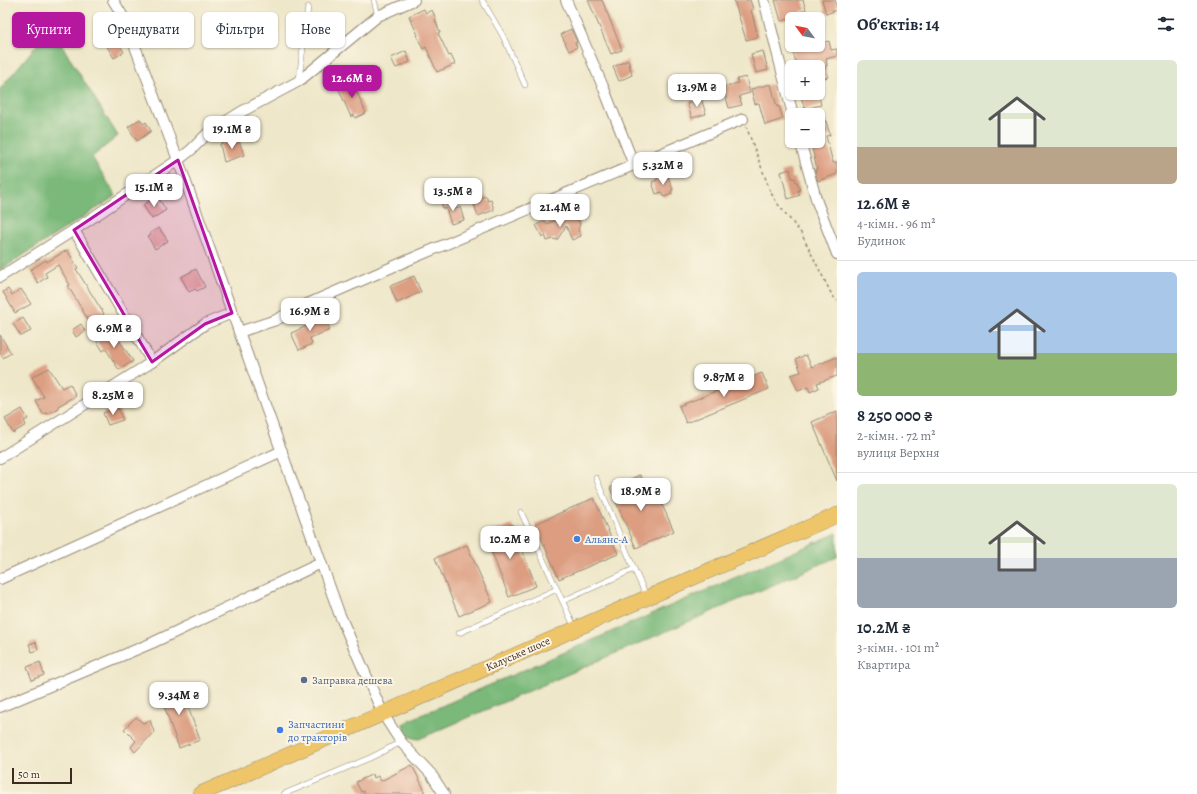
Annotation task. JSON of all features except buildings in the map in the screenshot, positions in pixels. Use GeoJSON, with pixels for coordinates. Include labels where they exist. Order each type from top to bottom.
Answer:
{"type":"FeatureCollection","features":[{"type":"Feature","properties":{"kind":"main road","name":"Калуське шосе"},"geometry":{"type":"LineString","coordinates":[[200,794],[837,515]]}},
{"type":"Feature","properties":{"kind":"street"},"geometry":{"type":"LineString","coordinates":[[113,0],[125,20],[178,160],[340,613],[383,714],[400,742],[431,774],[444,794]]}},
{"type":"Feature","properties":{"kind":"street"},"geometry":{"type":"LineString","coordinates":[[0,277],[74,230],[178,160],[191,150],[209,132],[241,112],[299,81],[378,16],[414,0]]}},
{"type":"Feature","properties":{"kind":"street"},"geometry":{"type":"LineString","coordinates":[[566,0],[604,89],[634,165]]}},
{"type":"Feature","properties":{"kind":"street"},"geometry":{"type":"LineString","coordinates":[[764,0],[791,108]]}},
{"type":"Feature","properties":{"kind":"street"},"geometry":{"type":"LineString","coordinates":[[239,332],[276,320],[298,308],[743,119]]}},
{"type":"Feature","properties":{"kind":"street"},"geometry":{"type":"LineString","coordinates":[[802,148],[817,202],[837,254]]}},
{"type":"Feature","properties":{"kind":"street"},"geometry":{"type":"LineString","coordinates":[[74,230],[152,362]]}},
{"type":"Feature","properties":{"kind":"street"},"geometry":{"type":"LineString","coordinates":[[0,458],[152,362],[205,324],[232,313]]}},
{"type":"Feature","properties":{"kind":"street"},"geometry":{"type":"LineString","coordinates":[[0,578],[282,451]]}},
{"type":"Feature","properties":{"kind":"street"},"geometry":{"type":"LineString","coordinates":[[0,707],[152,643],[322,563]]}},
{"type":"Feature","properties":{"kind":"lane"},"geometry":{"type":"LineString","coordinates":[[374,0],[378,16]]}},
{"type":"Feature","properties":{"kind":"lane"},"geometry":{"type":"LineString","coordinates":[[482,0],[503,36],[525,85]]}},
{"type":"Feature","properties":{"kind":"lane"},"geometry":{"type":"LineString","coordinates":[[299,81],[308,7]]}},
{"type":"Feature","properties":{"kind":"lane"},"geometry":{"type":"LineString","coordinates":[[596,478],[647,598]]}},
{"type":"Feature","properties":{"kind":"lane"},"geometry":{"type":"LineString","coordinates":[[521,512],[575,629]]}},
{"type":"Feature","properties":{"kind":"lane"},"geometry":{"type":"LineString","coordinates":[[562,601],[634,569]]}},
{"type":"Feature","properties":{"kind":"lane"},"geometry":{"type":"LineString","coordinates":[[459,633],[557,589]]}},
{"type":"Feature","properties":{"kind":"lane"},"geometry":{"type":"LineString","coordinates":[[284,794],[372,757],[400,742]]}},
{"type":"Feature","properties":{"kind":"path"},"geometry":{"type":"LineString","coordinates":[[743,119],[750,133],[756,154],[777,203],[801,233],[832,295],[837,301]]}},
{"type":"Feature","properties":{"kind":"highlighted area"},"geometry":{"type":"Polygon","coordinates":[[[178,160],[232,313],[205,324],[152,362],[74,230],[178,160]]]}},
{"type":"Feature","properties":{"kind":"green space"},"geometry":{"type":"Polygon","coordinates":[[[34,48],[63,48],[118,136],[92,157],[116,196],[0,270],[0,89],[34,48]]]}},
{"type":"Feature","properties":{"kind":"green space"},"geometry":{"type":"Polygon","coordinates":[[[837,533],[837,557],[419,739],[410,737],[405,731],[403,724],[412,719],[837,533]]]}},
{"type":"Feature","properties":{"kind":"place","name":"Альянс-А"},"geometry":{"type":"Point","coordinates":[577,539]}},
{"type":"Feature","properties":{"kind":"place","name":"Заправка дешева"},"geometry":{"type":"Point","coordinates":[304,680]}},
{"type":"Feature","properties":{"kind":"place","name":"Запчастини до тракторів"},"geometry":{"type":"Point","coordinates":[280,730]}}]}
